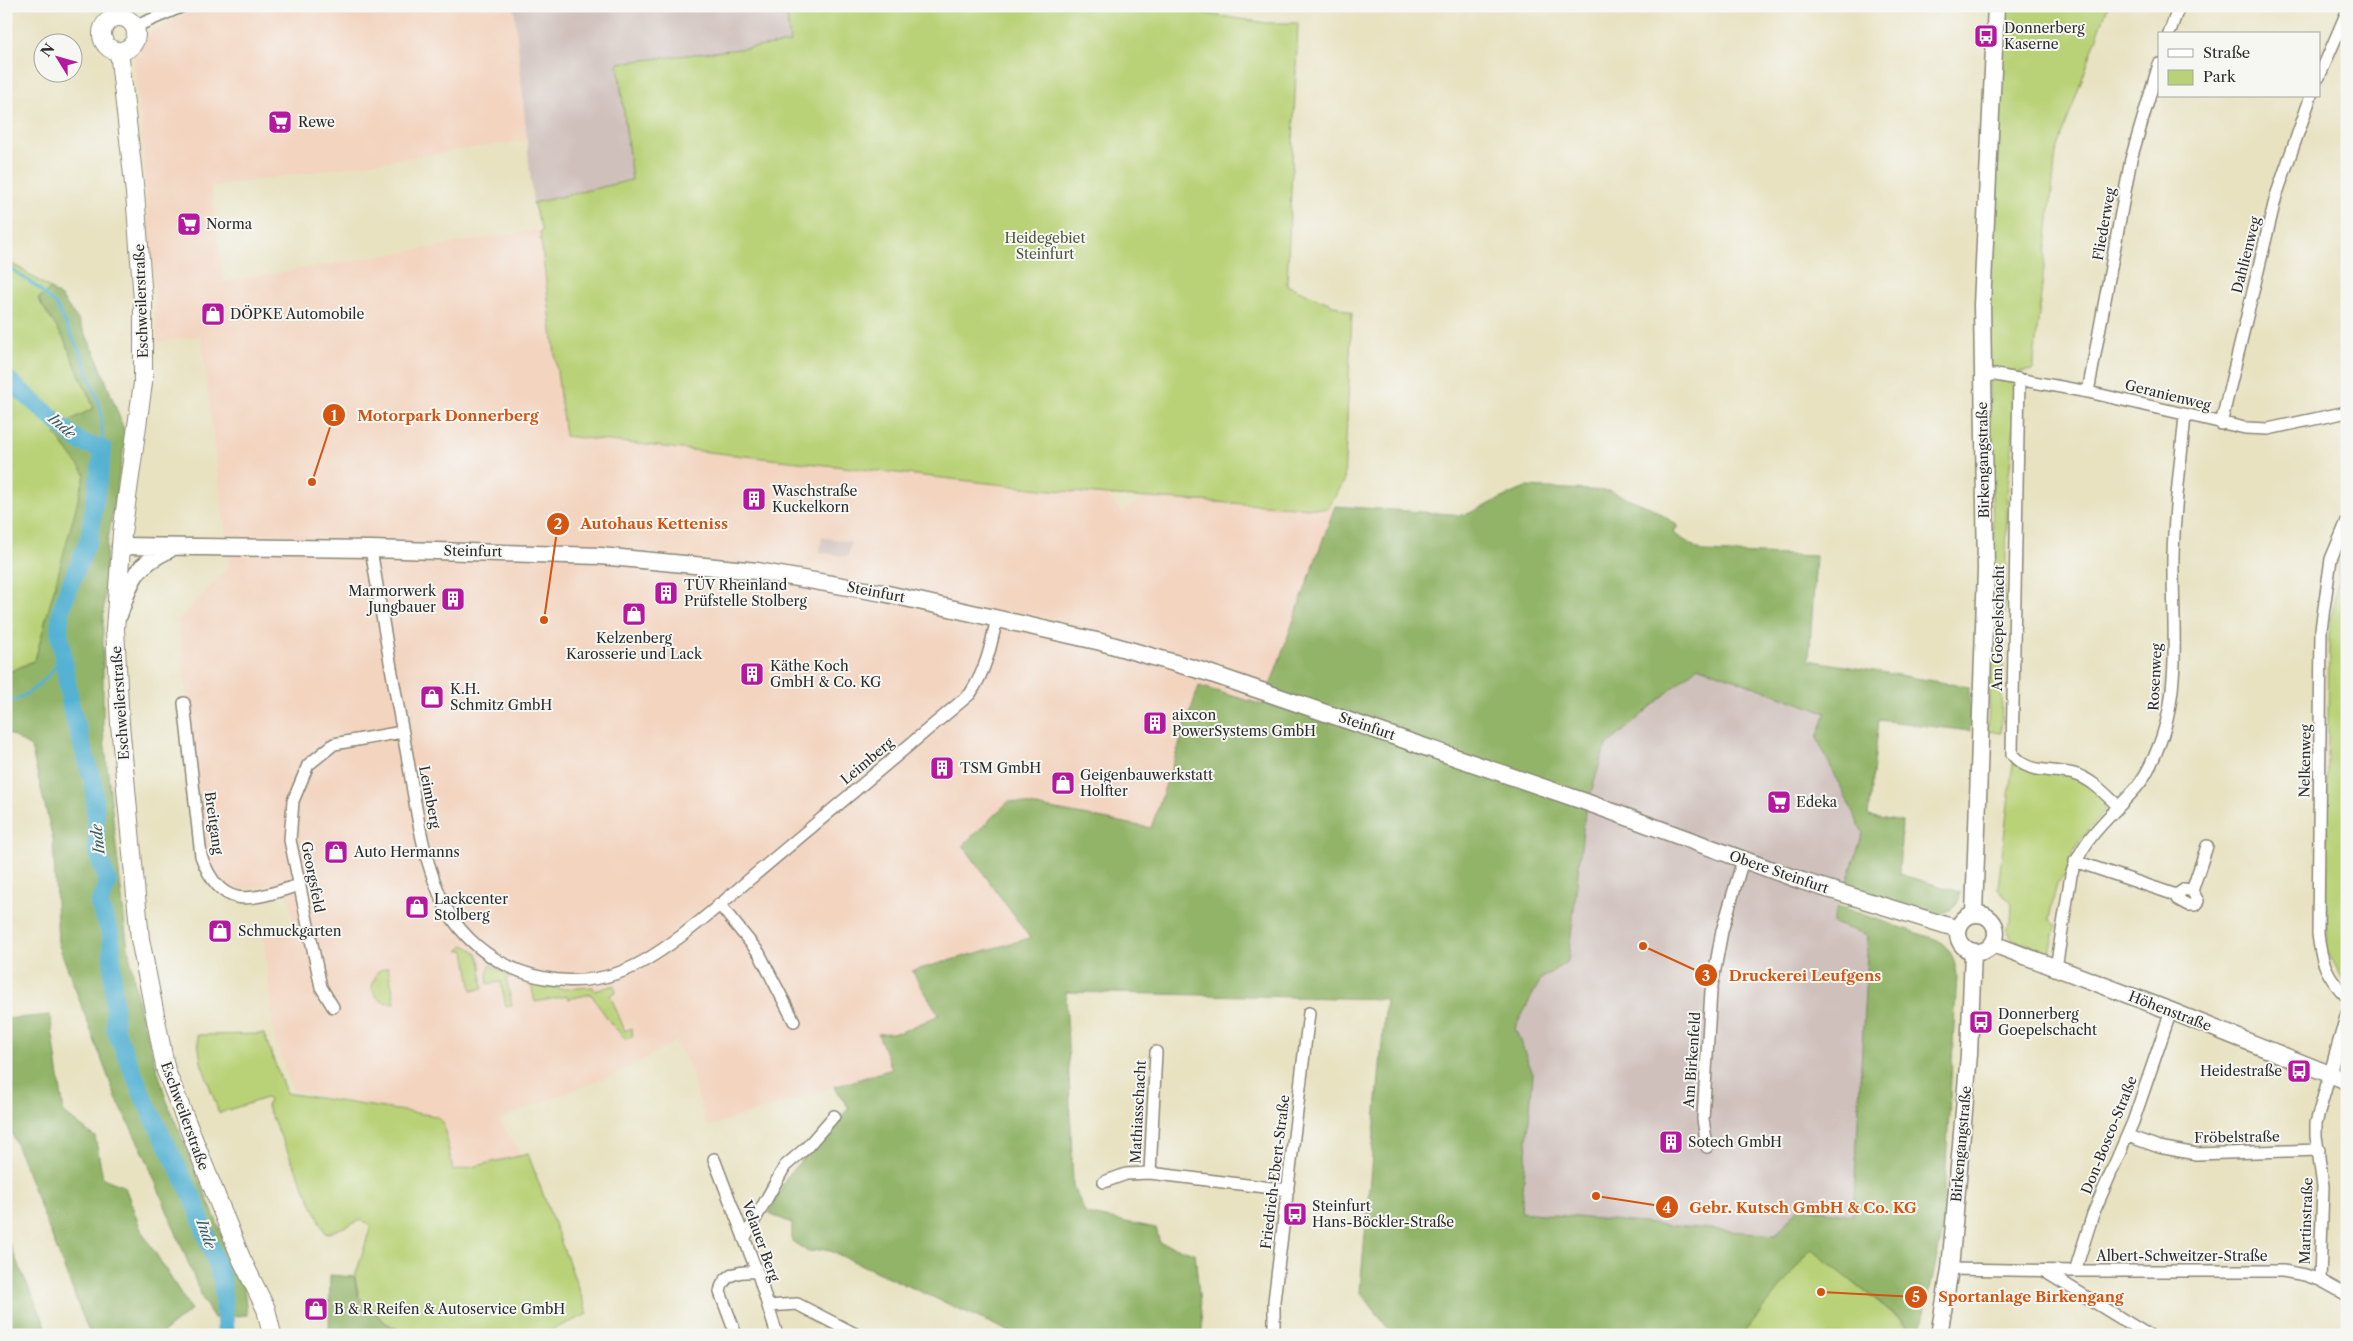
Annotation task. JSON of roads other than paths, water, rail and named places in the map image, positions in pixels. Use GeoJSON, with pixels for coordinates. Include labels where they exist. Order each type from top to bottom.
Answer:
{"type":"FeatureCollection","features":[{"type":"Feature","properties":{"kind":"main road"},"geometry":{"type":"LineString","coordinates":[[115,12],[129,20],[134,27],[135,36],[132,44],[120,51],[108,47],[102,38],[106,22],[115,12]]}},
{"type":"Feature","properties":{"kind":"main road","name":"Eschweilerstraße"},"geometry":{"type":"LineString","coordinates":[[120,51],[135,193],[143,300],[143,383],[120,546],[115,629],[120,724],[140,939],[166,1071],[241,1258],[266,1309],[272,1335]]}},
{"type":"Feature","properties":{"kind":"street"},"geometry":{"type":"LineString","coordinates":[[134,27],[183,6]]}},
{"type":"Feature","properties":{"kind":"street","name":"Birkengangstraße"},"geometry":{"type":"LineString","coordinates":[[1974,914],[1986,569],[1982,375],[1983,278],[1996,6]]}},
{"type":"Feature","properties":{"kind":"street"},"geometry":{"type":"LineString","coordinates":[[2170,32],[2179,6]]}},
{"type":"Feature","properties":{"kind":"street"},"geometry":{"type":"LineString","coordinates":[[2320,75],[2347,12]]}},
{"type":"Feature","properties":{"kind":"street","name":"Fliederweg"},"geometry":{"type":"LineString","coordinates":[[2088,392],[2131,159],[2158,67]]}},
{"type":"Feature","properties":{"kind":"street","name":"Dahlienweg"},"geometry":{"type":"LineString","coordinates":[[2221,424],[2276,196],[2310,98]]}},
{"type":"Feature","properties":{"kind":"street","name":"Geranienweg"},"geometry":{"type":"LineString","coordinates":[[1982,375],[2019,379],[2088,392],[2245,428],[2268,428],[2347,412]]}},
{"type":"Feature","properties":{"kind":"street","name":"Am Goepelschacht"},"geometry":{"type":"LineString","coordinates":[[2019,379],[2012,754],[2028,768],[2075,774],[2085,779],[2118,806]]}},
{"type":"Feature","properties":{"kind":"street","name":"Rosenweg"},"geometry":{"type":"LineString","coordinates":[[2056,968],[2075,861],[2090,836],[2137,786],[2147,771],[2168,718],[2173,669],[2173,553],[2185,415]]}},
{"type":"Feature","properties":{"kind":"street","name":"Nelkenweg"},"geometry":{"type":"LineString","coordinates":[[2347,521],[2331,559],[2321,629],[2318,934],[2322,959],[2331,979],[2347,997]]}},
{"type":"Feature","properties":{"kind":"street","name":"Steinfurt"},"geometry":{"type":"LineString","coordinates":[[120,546],[528,552],[684,563],[817,581],[997,618],[1109,645],[1243,684],[1602,808]]}},
{"type":"Feature","properties":{"kind":"street"},"geometry":{"type":"LineString","coordinates":[[115,629],[126,595],[139,568],[149,559],[172,548]]}},
{"type":"Feature","properties":{"kind":"street","name":"Leimberg"},"geometry":{"type":"LineString","coordinates":[[371,549],[417,813],[432,877],[447,909],[466,935],[490,955],[504,964],[537,977],[563,981],[587,981],[616,974],[648,960],[720,904],[970,694],[981,677],[990,654],[997,618]]}},
{"type":"Feature","properties":{"kind":"street","name":"Breitgang"},"geometry":{"type":"LineString","coordinates":[[184,703],[201,856],[208,873],[217,887],[232,896],[260,898],[299,886]]}},
{"type":"Feature","properties":{"kind":"street","name":"Georgsfeld"},"geometry":{"type":"LineString","coordinates":[[333,1007],[321,987],[290,840],[293,800],[308,765],[334,744],[402,732]]}},
{"type":"Feature","properties":{"kind":"street","name":"Obere Steinfurt"},"geometry":{"type":"LineString","coordinates":[[1602,808],[1744,860],[1958,929]]}},
{"type":"Feature","properties":{"kind":"street"},"geometry":{"type":"LineString","coordinates":[[2075,861],[2176,895],[2181,903],[2195,905],[2198,898],[2192,891],[2208,846]]}},
{"type":"Feature","properties":{"kind":"street","name":"Am Birkenfeld"},"geometry":{"type":"LineString","coordinates":[[1707,1147],[1703,1118],[1711,991],[1722,931],[1744,860]]}},
{"type":"Feature","properties":{"kind":"street"},"geometry":{"type":"LineString","coordinates":[[720,904],[759,953],[794,1021]]}},
{"type":"Feature","properties":{"kind":"street"},"geometry":{"type":"LineString","coordinates":[[1974,914],[1982,914],[1993,923],[1996,930],[1993,944],[1984,951],[1973,952],[1962,946],[1958,938],[1958,929],[1964,919],[1974,914]]}},
{"type":"Feature","properties":{"kind":"street","name":"Höhenstraße"},"geometry":{"type":"LineString","coordinates":[[1993,944],[2171,1010],[2347,1081]]}},
{"type":"Feature","properties":{"kind":"street","name":"Birkengangstraße"},"geometry":{"type":"LineString","coordinates":[[1939,1335],[1950,1269],[1969,1054],[1973,952]]}},
{"type":"Feature","properties":{"kind":"street","name":"Don-Bosco-Straße"},"geometry":{"type":"LineString","coordinates":[[2075,1271],[2093,1214],[2128,1136],[2171,1010]]}},
{"type":"Feature","properties":{"kind":"street","name":"Friedrich-Ebert-Straße"},"geometry":{"type":"LineString","coordinates":[[1274,1335],[1274,1301],[1309,1013]]}},
{"type":"Feature","properties":{"kind":"street"},"geometry":{"type":"LineString","coordinates":[[2328,1074],[2347,1013]]}},
{"type":"Feature","properties":{"kind":"street","name":"Mathiasschacht"},"geometry":{"type":"LineString","coordinates":[[1150,1174],[1156,1052]]}},
{"type":"Feature","properties":{"kind":"street","name":"Martinstraße"},"geometry":{"type":"LineString","coordinates":[[2328,1074],[2317,1117],[2316,1136],[2324,1186],[2320,1280],[2347,1295]]}},
{"type":"Feature","properties":{"kind":"street"},"geometry":{"type":"LineString","coordinates":[[744,1239],[785,1166],[807,1147],[834,1116]]}},
{"type":"Feature","properties":{"kind":"street","name":"Fröbelstraße"},"geometry":{"type":"LineString","coordinates":[[2128,1136],[2159,1147],[2196,1154],[2319,1150]]}},
{"type":"Feature","properties":{"kind":"street","name":"Velauer Berg"},"geometry":{"type":"LineString","coordinates":[[714,1159],[777,1335]]}},
{"type":"Feature","properties":{"kind":"street"},"geometry":{"type":"LineString","coordinates":[[1104,1182],[1126,1174],[1150,1174],[1288,1190]]}},
{"type":"Feature","properties":{"kind":"street","name":"Albert-Schweitzer-Straße"},"geometry":{"type":"LineString","coordinates":[[1950,1269],[2283,1271],[2300,1273],[2320,1280]]}},
{"type":"Feature","properties":{"kind":"street"},"geometry":{"type":"LineString","coordinates":[[2042,1270],[2148,1335]]}},
{"type":"Feature","properties":{"kind":"street"},"geometry":{"type":"LineString","coordinates":[[736,1335],[720,1292],[721,1286],[725,1280],[737,1272],[756,1272]]}},
{"type":"Feature","properties":{"kind":"street"},"geometry":{"type":"LineString","coordinates":[[768,1306],[797,1304],[857,1335]]}},
{"type":"Feature","properties":{"kind":"waterway"},"geometry":{"type":"LineString","coordinates":[[6,265],[37,287],[56,305],[82,356],[101,409],[103,449]]}},
{"type":"Feature","properties":{"kind":"waterway","name":"Inde"},"geometry":{"type":"LineString","coordinates":[[6,378],[80,442],[103,449],[89,539],[61,610],[59,630],[71,707],[94,786],[97,851],[108,883],[99,904],[111,934],[115,1029],[145,1101],[194,1200],[222,1280],[226,1335]]}},
{"type":"Feature","properties":{"kind":"waterway"},"geometry":{"type":"LineString","coordinates":[[6,703],[31,691],[45,679],[62,656]]}},
{"type":"Feature","properties":{"kind":"place","name":"Donnerberg Kaserne"},"geometry":{"type":"Point","coordinates":[1986,36]}},
{"type":"Feature","properties":{"kind":"place","name":"Rewe"},"geometry":{"type":"Point","coordinates":[280,122]}},
{"type":"Feature","properties":{"kind":"place","name":"Norma"},"geometry":{"type":"Point","coordinates":[189,224]}},
{"type":"Feature","properties":{"kind":"place","name":"DÖPKE Automobile"},"geometry":{"type":"Point","coordinates":[213,314]}},
{"type":"Feature","properties":{"kind":"place","name":"Motorpark Donnerberg"},"geometry":{"type":"Point","coordinates":[312,482]}},
{"type":"Feature","properties":{"kind":"place","name":"Waschstraße Kuckelkorn"},"geometry":{"type":"Point","coordinates":[754,499]}},
{"type":"Feature","properties":{"kind":"place","name":"TÜV Rheinland Prüfstelle Stolberg"},"geometry":{"type":"Point","coordinates":[666,593]}},
{"type":"Feature","properties":{"kind":"place","name":"Marmorwerk Jungbauer"},"geometry":{"type":"Point","coordinates":[453,599]}},
{"type":"Feature","properties":{"kind":"place","name":"Kelzenberg Karosserie und Lack"},"geometry":{"type":"Point","coordinates":[634,614]}},
{"type":"Feature","properties":{"kind":"place","name":"Autohaus Ketteniss"},"geometry":{"type":"Point","coordinates":[544,620]}},
{"type":"Feature","properties":{"kind":"place","name":"Käthe Koch GmbH & Co. KG"},"geometry":{"type":"Point","coordinates":[752,674]}},
{"type":"Feature","properties":{"kind":"place","name":"K.H. Schmitz GmbH"},"geometry":{"type":"Point","coordinates":[432,697]}},
{"type":"Feature","properties":{"kind":"place","name":"aixcon PowerSystems GmbH"},"geometry":{"type":"Point","coordinates":[1155,723]}},
{"type":"Feature","properties":{"kind":"place","name":"TSM GmbH"},"geometry":{"type":"Point","coordinates":[942,768]}},
{"type":"Feature","properties":{"kind":"place","name":"Geigenbauwerkstatt Holfter"},"geometry":{"type":"Point","coordinates":[1063,783]}},
{"type":"Feature","properties":{"kind":"place","name":"Edeka"},"geometry":{"type":"Point","coordinates":[1779,802]}},
{"type":"Feature","properties":{"kind":"place","name":"Auto Hermanns"},"geometry":{"type":"Point","coordinates":[336,852]}},
{"type":"Feature","properties":{"kind":"place","name":"Lackcenter Stolberg"},"geometry":{"type":"Point","coordinates":[417,907]}},
{"type":"Feature","properties":{"kind":"place","name":"Schmuckgarten"},"geometry":{"type":"Point","coordinates":[220,931]}},
{"type":"Feature","properties":{"kind":"place","name":"Druckerei Leufgens"},"geometry":{"type":"Point","coordinates":[1643,946]}},
{"type":"Feature","properties":{"kind":"place","name":"Donnerberg Goepelschacht"},"geometry":{"type":"Point","coordinates":[1981,1022]}},
{"type":"Feature","properties":{"kind":"place","name":"Heidestraße"},"geometry":{"type":"Point","coordinates":[2299,1071]}},
{"type":"Feature","properties":{"kind":"place","name":"Sotech GmbH"},"geometry":{"type":"Point","coordinates":[1671,1142]}},
{"type":"Feature","properties":{"kind":"place","name":"Gebr. Kutsch GmbH & Co. KG"},"geometry":{"type":"Point","coordinates":[1596,1196]}},
{"type":"Feature","properties":{"kind":"place","name":"Steinfurt Hans-Böckler-Straße"},"geometry":{"type":"Point","coordinates":[1295,1214]}},
{"type":"Feature","properties":{"kind":"place","name":"Sportanlage Birkengang"},"geometry":{"type":"Point","coordinates":[1821,1292]}},
{"type":"Feature","properties":{"kind":"place","name":"B & R Reifen & Autoservice GmbH"},"geometry":{"type":"Point","coordinates":[316,1309]}},
{"type":"Feature","properties":{"kind":"park label","name":"Heidegebiet Steinfurt"},"geometry":{"type":"Point","coordinates":[1045,246]}}]}
